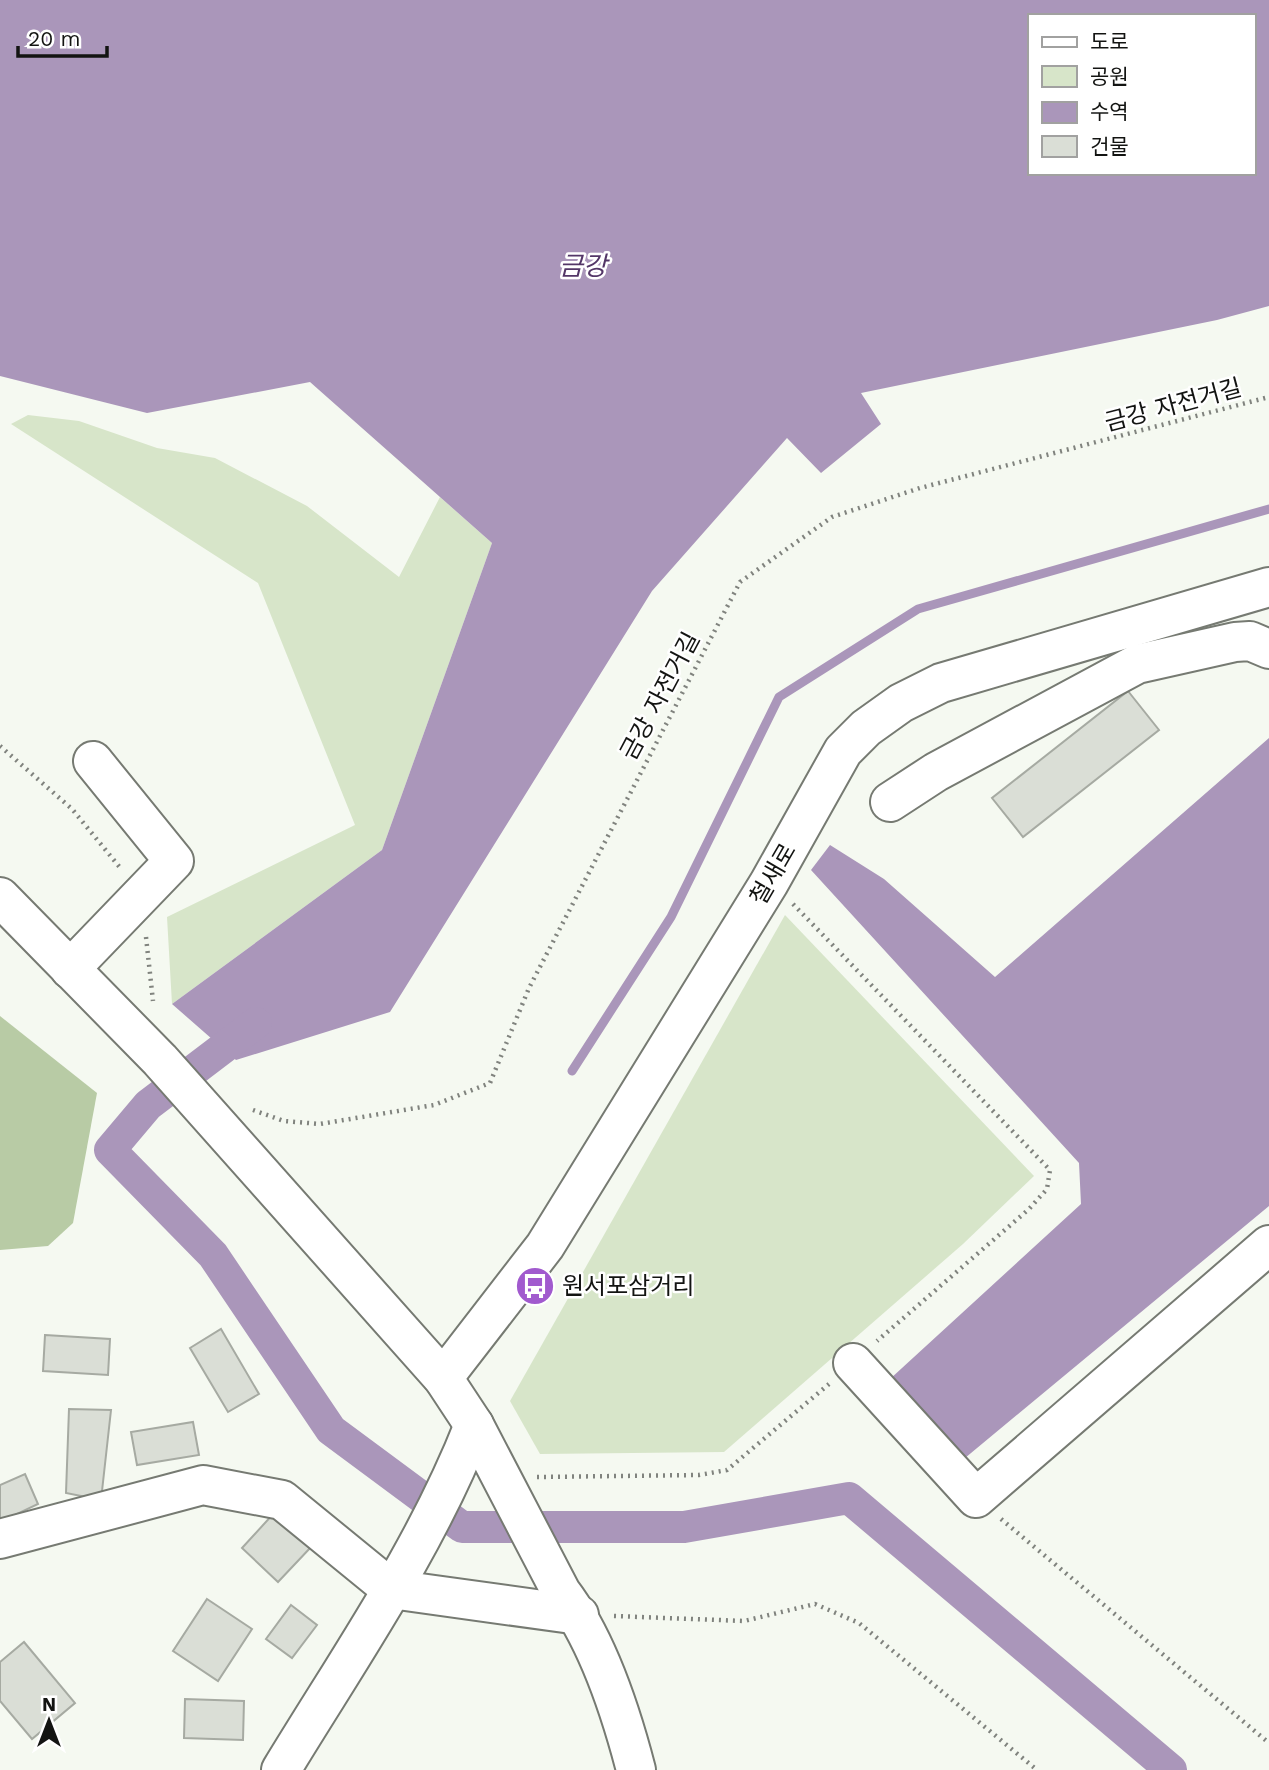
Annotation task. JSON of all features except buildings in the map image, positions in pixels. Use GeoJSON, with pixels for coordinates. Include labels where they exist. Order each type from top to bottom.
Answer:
{"type":"FeatureCollection","features":[{"type":"Feature","properties":{"kind":"street","name":"철새로"},"geometry":{"type":"LineString","coordinates":[[443,1378],[545,1247],[769,883],[843,751],[866,728],[901,703],[941,683],[1269,587]]}},
{"type":"Feature","properties":{"kind":"street"},"geometry":{"type":"LineString","coordinates":[[890,802],[936,772],[1138,664],[1235,642],[1250,641],[1269,649]]}},
{"type":"Feature","properties":{"kind":"street"},"geometry":{"type":"LineString","coordinates":[[70,969],[174,861],[93,761]]}},
{"type":"Feature","properties":{"kind":"street"},"geometry":{"type":"LineString","coordinates":[[0,897],[160,1060],[443,1378],[474,1426],[570,1604],[625,1728],[636,1770]]}},
{"type":"Feature","properties":{"kind":"street"},"geometry":{"type":"LineString","coordinates":[[853,1363],[976,1499],[1269,1245]]}},
{"type":"Feature","properties":{"kind":"street"},"geometry":{"type":"LineString","coordinates":[[281,1770],[398,1578],[458,1468],[474,1426]]}},
{"type":"Feature","properties":{"kind":"street"},"geometry":{"type":"LineString","coordinates":[[0,1539],[203,1485],[282,1500],[398,1578],[570,1604]]}},
{"type":"Feature","properties":{"kind":"path","name":"금강 자전거길"},"geometry":{"type":"LineString","coordinates":[[245,1104],[255,1112],[284,1121],[320,1124],[434,1105],[490,1083],[529,988],[740,582],[780,552],[832,517],[919,488],[1269,397]]}},
{"type":"Feature","properties":{"kind":"path"},"geometry":{"type":"LineString","coordinates":[[506,1486],[699,1475],[727,1470],[1029,1209],[1047,1189],[1050,1170],[805,914],[769,883]]}},
{"type":"Feature","properties":{"kind":"path"},"geometry":{"type":"LineString","coordinates":[[976,1499],[1269,1743]]}},
{"type":"Feature","properties":{"kind":"path"},"geometry":{"type":"LineString","coordinates":[[570,1604],[744,1621],[815,1604],[859,1623],[1037,1770]]}},
{"type":"Feature","properties":{"kind":"green space"},"geometry":{"type":"Polygon","coordinates":[[[28,415],[79,421],[157,448],[215,458],[307,506],[399,577],[440,497],[492,543],[382,850],[172,1004],[167,917],[355,825],[258,583],[11,424],[28,415]]]}},
{"type":"Feature","properties":{"kind":"green space"},"geometry":{"type":"Polygon","coordinates":[[[785,915],[1034,1176],[963,1244],[724,1452],[540,1454],[510,1401],[785,915]]]}},
{"type":"Feature","properties":{"kind":"green space"},"geometry":{"type":"Polygon","coordinates":[[[0,1016],[97,1093],[73,1223],[48,1246],[0,1250],[0,1016]]]}},
{"type":"Feature","properties":{"kind":"water","name":"금강"},"geometry":{"type":"Polygon","coordinates":[[[0,0],[1269,0],[1269,306],[1217,320],[861,393],[881,424],[821,473],[787,438],[652,591],[390,1012],[236,1060],[172,1004],[382,850],[492,543],[310,382],[147,413],[0,376],[0,0]]]}},
{"type":"Feature","properties":{"kind":"water"},"geometry":{"type":"Polygon","coordinates":[[[1269,738],[1269,1206],[959,1463],[890,1379],[1081,1204],[1079,1163],[811,870],[830,845],[884,879],[995,977],[1269,738]]]}},
{"type":"Feature","properties":{"kind":"waterway"},"geometry":{"type":"LineString","coordinates":[[572,1071],[671,917],[779,697],[918,609],[1269,509]]}},
{"type":"Feature","properties":{"kind":"waterway"},"geometry":{"type":"LineString","coordinates":[[256,1023],[148,1105],[110,1150],[213,1255],[331,1430],[462,1527],[684,1527],[849,1498],[1171,1770]]}},
{"type":"Feature","properties":{"kind":"place","name":"원서포삼거리"},"geometry":{"type":"Point","coordinates":[535,1286]}}]}
